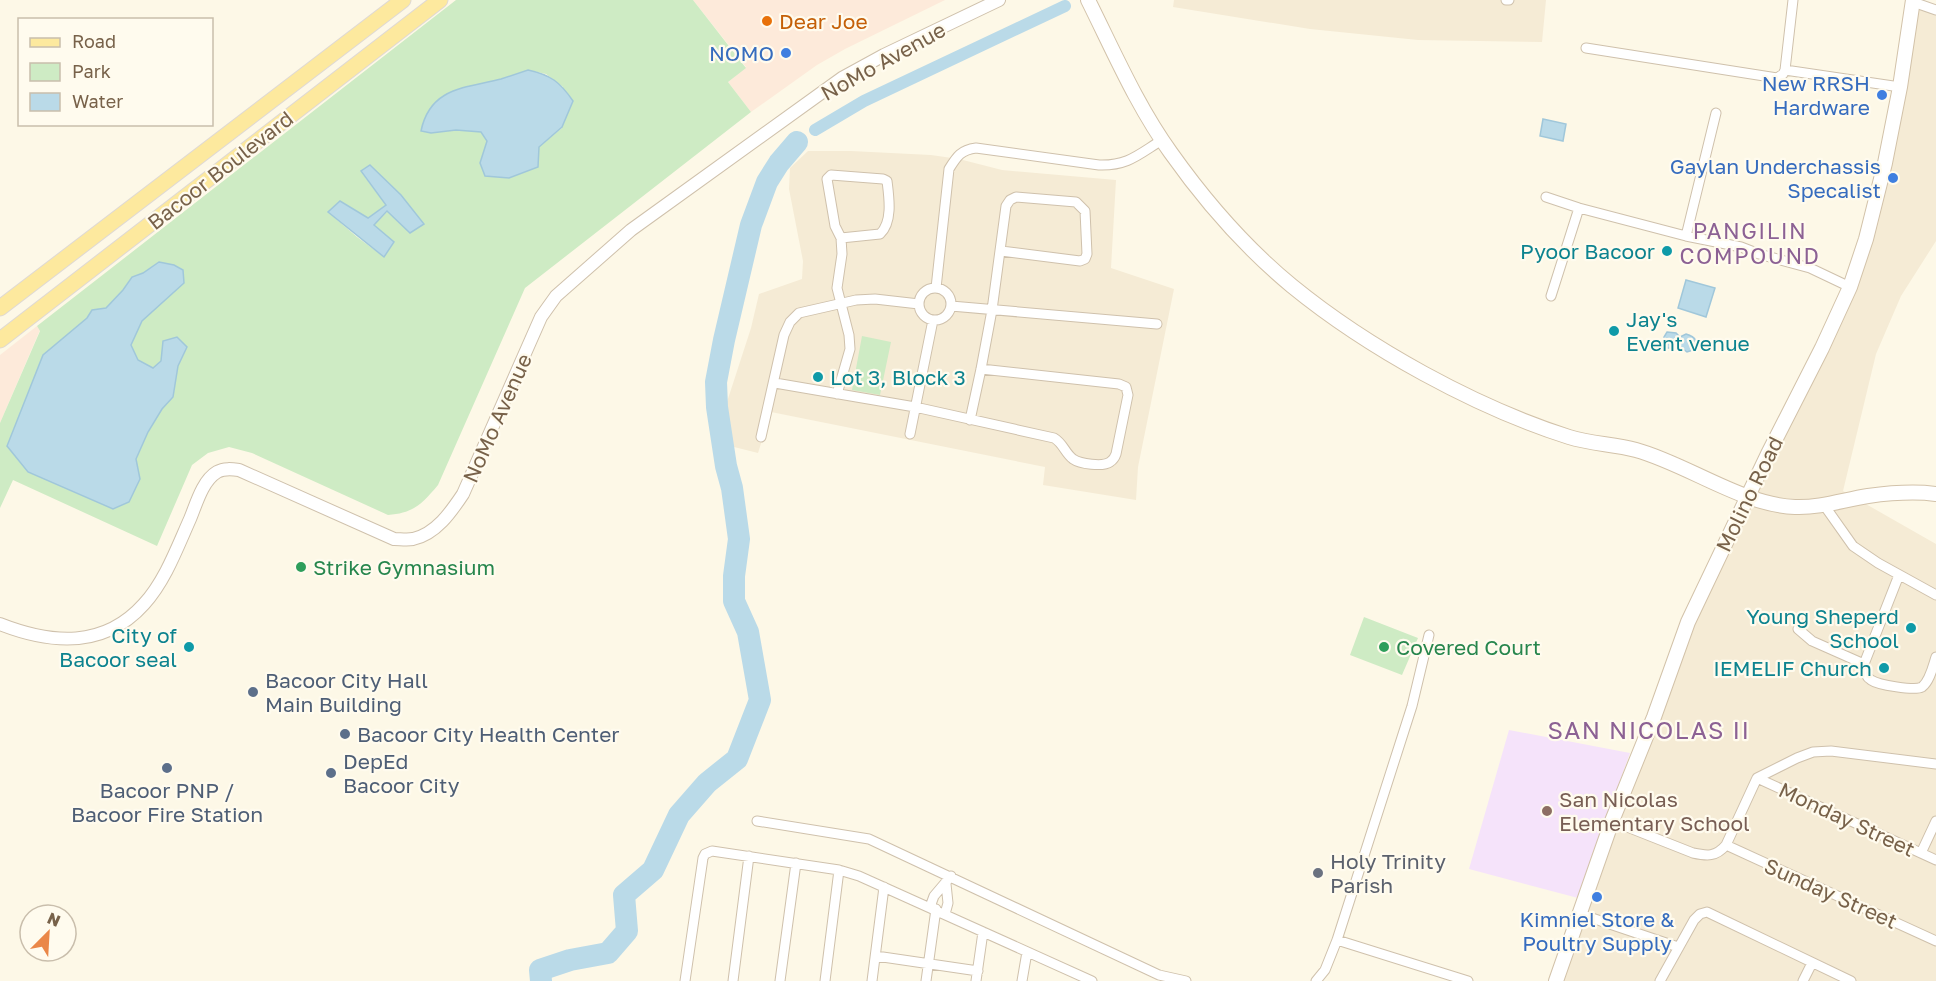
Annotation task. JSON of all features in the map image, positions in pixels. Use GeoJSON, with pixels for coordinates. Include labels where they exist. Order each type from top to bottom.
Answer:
{"type":"FeatureCollection","features":[{"type":"Feature","properties":{"kind":"main road","name":"Bacoor Boulevard"},"geometry":{"type":"LineString","coordinates":[[0,308],[403,0]]}},
{"type":"Feature","properties":{"kind":"main road","name":"Bacoor Boulevard"},"geometry":{"type":"LineString","coordinates":[[0,339],[440,0]]}},
{"type":"Feature","properties":{"kind":"main road"},"geometry":{"type":"LineString","coordinates":[[1088,0],[1116,60],[1162,140],[1194,183],[1260,256],[1292,286],[1387,351],[1460,392],[1536,426],[1572,438],[1635,450],[1662,459],[1748,496],[1794,507],[1824,505],[1866,496],[1912,492],[1936,494]]}},
{"type":"Feature","properties":{"kind":"main road","name":"Molino Road"},"geometry":{"type":"LineString","coordinates":[[1556,981],[1612,821],[1654,717],[1688,622],[1850,287],[1876,204],[1900,87],[1913,1]]}},
{"type":"Feature","properties":{"kind":"street","name":"NoMo Avenue"},"geometry":{"type":"LineString","coordinates":[[0,624],[35,636],[67,639],[98,634],[125,621],[144,604],[156,587],[177,548],[206,483],[217,472],[228,469],[239,470],[394,539],[413,539],[430,531],[449,515],[463,494],[541,317],[556,296],[631,230],[842,78],[884,55],[999,0]]}},
{"type":"Feature","properties":{"kind":"street"},"geometry":{"type":"LineString","coordinates":[[1586,48],[1777,78],[1785,70],[1794,0]]}},
{"type":"Feature","properties":{"kind":"street"},"geometry":{"type":"LineString","coordinates":[[1913,1],[1936,10]]}},
{"type":"Feature","properties":{"kind":"street"},"geometry":{"type":"LineString","coordinates":[[1785,70],[1900,87]]}},
{"type":"Feature","properties":{"kind":"street"},"geometry":{"type":"LineString","coordinates":[[1686,236],[1716,113]]}},
{"type":"Feature","properties":{"kind":"street"},"geometry":{"type":"LineString","coordinates":[[936,288],[949,169],[957,156],[965,150],[976,148],[1099,165],[1114,165],[1134,159],[1162,140]]}},
{"type":"Feature","properties":{"kind":"street"},"geometry":{"type":"LineString","coordinates":[[837,394],[850,349],[837,288],[842,254],[841,238],[835,225],[827,179],[831,175],[883,179],[887,182],[889,211],[884,230],[880,234],[841,238]]}},
{"type":"Feature","properties":{"kind":"street"},"geometry":{"type":"LineString","coordinates":[[1546,196],[1579,208],[1686,236],[1741,246],[1809,268],[1850,287]]}},
{"type":"Feature","properties":{"kind":"street"},"geometry":{"type":"LineString","coordinates":[[970,420],[992,310],[1004,212],[1010,200],[1016,197],[1076,202],[1085,211],[1087,254],[1085,259],[1080,261],[1001,251]]}},
{"type":"Feature","properties":{"kind":"street"},"geometry":{"type":"LineString","coordinates":[[1551,296],[1579,208]]}},
{"type":"Feature","properties":{"kind":"street"},"geometry":{"type":"LineString","coordinates":[[936,288],[948,295],[951,306],[945,316],[933,320],[923,314],[919,304],[922,294],[936,288]]}},
{"type":"Feature","properties":{"kind":"street"},"geometry":{"type":"LineString","coordinates":[[761,437],[784,335],[790,322],[799,313],[856,300],[875,299],[919,304]]}},
{"type":"Feature","properties":{"kind":"street"},"geometry":{"type":"LineString","coordinates":[[951,306],[1157,324]]}},
{"type":"Feature","properties":{"kind":"street"},"geometry":{"type":"LineString","coordinates":[[910,434],[933,320]]}},
{"type":"Feature","properties":{"kind":"street"},"geometry":{"type":"LineString","coordinates":[[775,383],[915,407],[1054,438],[1060,441],[1072,459],[1078,462],[1105,464],[1112,461],[1116,454],[1128,394],[1126,387],[1119,384],[981,369]]}},
{"type":"Feature","properties":{"kind":"street"},"geometry":{"type":"LineString","coordinates":[[1824,505],[1853,546],[1899,576],[1936,595]]}},
{"type":"Feature","properties":{"kind":"street"},"geometry":{"type":"LineString","coordinates":[[1899,576],[1864,664],[1869,679],[1877,684],[1916,689],[1927,681],[1936,657]]}},
{"type":"Feature","properties":{"kind":"street"},"geometry":{"type":"LineString","coordinates":[[1798,629],[1812,641],[1864,664]]}},
{"type":"Feature","properties":{"kind":"street"},"geometry":{"type":"LineString","coordinates":[[1316,981],[1325,970],[1337,940],[1412,706],[1429,635]]}},
{"type":"Feature","properties":{"kind":"street"},"geometry":{"type":"LineString","coordinates":[[1612,821],[1704,856],[1720,852],[1725,845],[1757,778],[1797,758],[1813,752],[1831,750],[1936,764]]}},
{"type":"Feature","properties":{"kind":"street","name":"Monday Street"},"geometry":{"type":"LineString","coordinates":[[1757,778],[1936,860]]}},
{"type":"Feature","properties":{"kind":"street"},"geometry":{"type":"LineString","coordinates":[[757,821],[869,839],[949,880],[1158,978],[1186,981]]}},
{"type":"Feature","properties":{"kind":"street"},"geometry":{"type":"LineString","coordinates":[[1921,853],[1936,821]]}},
{"type":"Feature","properties":{"kind":"street","name":"Sunday Street"},"geometry":{"type":"LineString","coordinates":[[1725,845],[1936,941]]}},
{"type":"Feature","properties":{"kind":"street"},"geometry":{"type":"LineString","coordinates":[[685,981],[703,858],[708,851],[839,870],[859,876],[1092,981]]}},
{"type":"Feature","properties":{"kind":"street"},"geometry":{"type":"LineString","coordinates":[[734,981],[750,856]]}},
{"type":"Feature","properties":{"kind":"street"},"geometry":{"type":"LineString","coordinates":[[780,981],[796,863]]}},
{"type":"Feature","properties":{"kind":"street"},"geometry":{"type":"LineString","coordinates":[[825,981],[839,870]]}},
{"type":"Feature","properties":{"kind":"street"},"geometry":{"type":"LineString","coordinates":[[937,910],[948,903],[949,880]]}},
{"type":"Feature","properties":{"kind":"street"},"geometry":{"type":"LineString","coordinates":[[926,981],[937,910],[934,896],[949,880]]}},
{"type":"Feature","properties":{"kind":"street"},"geometry":{"type":"LineString","coordinates":[[872,981],[884,887]]}},
{"type":"Feature","properties":{"kind":"street"},"geometry":{"type":"LineString","coordinates":[[1660,981],[1694,920],[1700,914],[1707,912],[1851,981]]}},
{"type":"Feature","properties":{"kind":"street"},"geometry":{"type":"LineString","coordinates":[[1580,914],[1678,947]]}},
{"type":"Feature","properties":{"kind":"street"},"geometry":{"type":"LineString","coordinates":[[976,981],[983,932]]}},
{"type":"Feature","properties":{"kind":"street"},"geometry":{"type":"LineString","coordinates":[[1337,940],[1468,981]]}},
{"type":"Feature","properties":{"kind":"street"},"geometry":{"type":"LineString","coordinates":[[1022,981],[1027,952]]}},
{"type":"Feature","properties":{"kind":"street"},"geometry":{"type":"LineString","coordinates":[[876,956],[978,971]]}},
{"type":"Feature","properties":{"kind":"street"},"geometry":{"type":"LineString","coordinates":[[1803,981],[1812,963]]}},
{"type":"Feature","properties":{"kind":"street"},"geometry":{"type":"LineString","coordinates":[[1066,981],[1067,970]]}},
{"type":"Feature","properties":{"kind":"shaded area","name":"NOMO"},"geometry":{"type":"Polygon","coordinates":[[[693,0],[945,0],[817,65],[751,112],[728,82],[746,67],[693,0]]]}},
{"type":"Feature","properties":{"kind":"shaded area"},"geometry":{"type":"Polygon","coordinates":[[[1174,0],[1546,0],[1542,42],[1418,40],[1310,29],[1173,7],[1174,0]]]}},
{"type":"Feature","properties":{"kind":"shaded area"},"geometry":{"type":"Polygon","coordinates":[[[1913,6],[1936,13],[1936,241],[1901,296],[1876,354],[1843,491],[1936,544],[1936,981],[1556,981],[1688,622],[1866,239],[1913,6]]]}},
{"type":"Feature","properties":{"kind":"shaded area"},"geometry":{"type":"Polygon","coordinates":[[[808,151],[931,155],[959,159],[1002,170],[1116,180],[1111,268],[1174,289],[1138,467],[1136,500],[1043,485],[1045,467],[771,412],[758,453],[714,442],[751,328],[759,294],[802,279],[803,261],[789,189],[790,168],[808,151]]]}},
{"type":"Feature","properties":{"kind":"shaded area"},"geometry":{"type":"Polygon","coordinates":[[[37,326],[40,330],[0,423],[0,355],[37,326]]]}},
{"type":"Feature","properties":{"kind":"shaded area","name":"San Nicolas Elementary School"},"geometry":{"type":"Polygon","coordinates":[[[1509,730],[1630,753],[1578,898],[1469,869],[1509,730]]]}},
{"type":"Feature","properties":{"kind":"green space"},"geometry":{"type":"Polygon","coordinates":[[[456,0],[693,0],[746,68],[728,82],[751,112],[525,288],[438,485],[411,510],[388,515],[252,453],[229,447],[208,453],[192,465],[157,546],[13,480],[0,508],[0,423],[40,331],[37,326],[456,0]],[[528,70],[501,79],[431,133],[456,130],[481,132],[488,141],[480,163],[539,147],[562,128],[563,87],[546,74],[528,70]],[[361,172],[386,205],[368,218],[340,201],[328,212],[384,257],[374,225],[388,211],[410,233],[361,172]],[[159,262],[143,273],[132,277],[106,308],[92,310],[87,318],[136,459],[148,432],[162,409],[173,397],[178,366],[187,347],[153,368],[138,360],[131,345],[142,321],[183,283],[159,262]]]}},
{"type":"Feature","properties":{"kind":"green space"},"geometry":{"type":"Polygon","coordinates":[[[862,336],[891,342],[880,395],[852,390],[862,336]]]}},
{"type":"Feature","properties":{"kind":"green space","name":"Covered Court"},"geometry":{"type":"Polygon","coordinates":[[[1364,617],[1418,638],[1402,675],[1350,655],[1364,617]]]}},
{"type":"Feature","properties":{"kind":"water"},"geometry":{"type":"Polygon","coordinates":[[[528,70],[554,80],[573,101],[562,127],[539,147],[538,167],[509,178],[485,176],[480,163],[487,141],[481,132],[456,130],[431,133],[421,131],[432,106],[451,92],[528,70]]]}},
{"type":"Feature","properties":{"kind":"water"},"geometry":{"type":"Polygon","coordinates":[[[1543,119],[1566,124],[1563,141],[1540,136],[1543,119]]]}},
{"type":"Feature","properties":{"kind":"water"},"geometry":{"type":"Polygon","coordinates":[[[370,165],[401,195],[424,224],[410,233],[387,211],[374,225],[394,242],[384,257],[328,212],[340,201],[368,218],[386,205],[361,171],[370,165]]]}},
{"type":"Feature","properties":{"kind":"water"},"geometry":{"type":"Polygon","coordinates":[[[159,262],[174,265],[183,270],[184,283],[142,321],[131,345],[138,360],[153,368],[161,361],[163,341],[177,337],[187,347],[178,366],[173,397],[162,409],[148,432],[136,459],[140,479],[129,502],[113,509],[28,472],[7,446],[43,355],[87,318],[92,310],[106,308],[132,277],[143,273],[159,262]]]}},
{"type":"Feature","properties":{"kind":"water"},"geometry":{"type":"Polygon","coordinates":[[[1686,280],[1715,288],[1706,317],[1678,308],[1686,280]]]}},
{"type":"Feature","properties":{"kind":"water"},"geometry":{"type":"Polygon","coordinates":[[[1667,332],[1676,333],[1680,337],[1686,334],[1692,337],[1696,340],[1695,347],[1687,352],[1678,345],[1674,348],[1667,348],[1663,344],[1667,332]]]}},
{"type":"Feature","properties":{"kind":"waterway"},"geometry":{"type":"LineString","coordinates":[[815,130],[864,101],[1065,6]]}},
{"type":"Feature","properties":{"kind":"waterway"},"geometry":{"type":"LineString","coordinates":[[541,981],[540,970],[570,960],[608,953],[627,931],[624,895],[653,870],[679,815],[707,783],[737,759],[760,700],[748,632],[734,601],[734,576],[739,539],[717,407],[716,382],[751,225],[767,182],[797,142]]}},
{"type":"Feature","properties":{"kind":"place","name":"Dear Joe"},"geometry":{"type":"Point","coordinates":[767,21]}},
{"type":"Feature","properties":{"kind":"place","name":"NOMO"},"geometry":{"type":"Point","coordinates":[786,53]}},
{"type":"Feature","properties":{"kind":"place","name":"New RRSH Hardware"},"geometry":{"type":"Point","coordinates":[1882,95]}},
{"type":"Feature","properties":{"kind":"place","name":"Gaylan Underchassis Specalist"},"geometry":{"type":"Point","coordinates":[1893,178]}},
{"type":"Feature","properties":{"kind":"place","name":"Pyoor Bacoor"},"geometry":{"type":"Point","coordinates":[1667,251]}},
{"type":"Feature","properties":{"kind":"place","name":"Jay's Event venue"},"geometry":{"type":"Point","coordinates":[1614,331]}},
{"type":"Feature","properties":{"kind":"place","name":"Lot 3, Block 3"},"geometry":{"type":"Point","coordinates":[818,377]}},
{"type":"Feature","properties":{"kind":"place","name":"Strike Gymnasium"},"geometry":{"type":"Point","coordinates":[301,567]}},
{"type":"Feature","properties":{"kind":"place","name":"Young Sheperd School"},"geometry":{"type":"Point","coordinates":[1911,628]}},
{"type":"Feature","properties":{"kind":"place","name":"City of Bacoor seal"},"geometry":{"type":"Point","coordinates":[189,647]}},
{"type":"Feature","properties":{"kind":"place","name":"Covered Court"},"geometry":{"type":"Point","coordinates":[1384,647]}},
{"type":"Feature","properties":{"kind":"place","name":"IEMELIF Church"},"geometry":{"type":"Point","coordinates":[1884,668]}},
{"type":"Feature","properties":{"kind":"place","name":"Bacoor City Hall Main Building"},"geometry":{"type":"Point","coordinates":[253,692]}},
{"type":"Feature","properties":{"kind":"place","name":"Bacoor City Health Center"},"geometry":{"type":"Point","coordinates":[345,734]}},
{"type":"Feature","properties":{"kind":"place","name":"Bacoor PNP / Bacoor Fire Station"},"geometry":{"type":"Point","coordinates":[167,768]}},
{"type":"Feature","properties":{"kind":"place","name":"DepEd Bacoor City"},"geometry":{"type":"Point","coordinates":[331,773]}},
{"type":"Feature","properties":{"kind":"place","name":"San Nicolas Elementary School"},"geometry":{"type":"Point","coordinates":[1547,811]}},
{"type":"Feature","properties":{"kind":"place","name":"Holy Trinity Parish"},"geometry":{"type":"Point","coordinates":[1318,873]}},
{"type":"Feature","properties":{"kind":"place","name":"Kimniel Store & Poultry Supply"},"geometry":{"type":"Point","coordinates":[1597,897]}},
{"type":"Feature","properties":{"kind":"district","name":"PANGILIN COMPOUND"},"geometry":{"type":"Point","coordinates":[1750,242]}},
{"type":"Feature","properties":{"kind":"district","name":"SAN NICOLAS II"},"geometry":{"type":"Point","coordinates":[1649,729]}}]}
